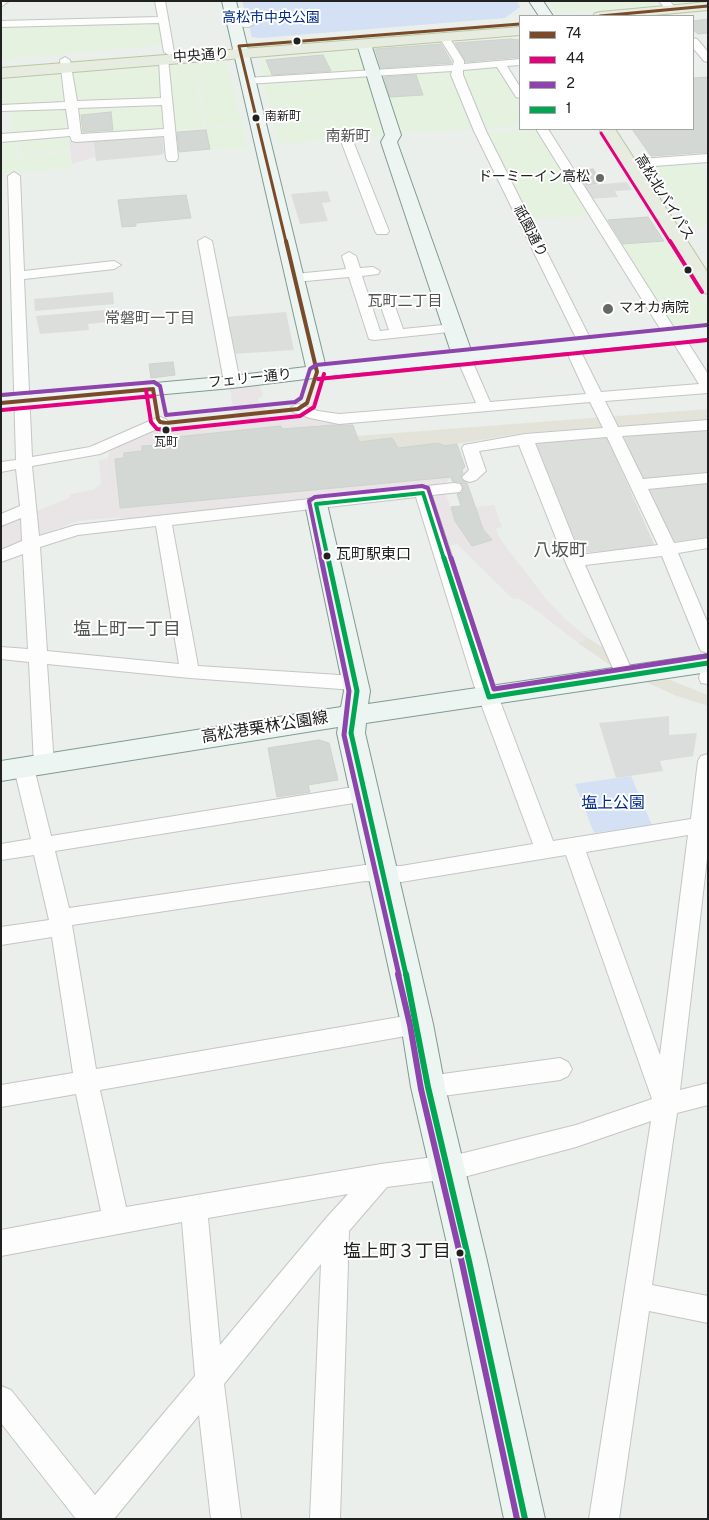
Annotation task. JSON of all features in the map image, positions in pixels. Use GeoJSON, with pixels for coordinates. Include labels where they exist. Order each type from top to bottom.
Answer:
{"type":"FeatureCollection","features":[{"type":"Feature","properties":{"kind":"highway"},"geometry":{"type":"LineString","coordinates":[[610,15],[708,6]]}},
{"type":"Feature","properties":{"kind":"highway"},"geometry":{"type":"LineString","coordinates":[[670,9],[708,13]]}},
{"type":"Feature","properties":{"kind":"highway","name":"中央通り"},"geometry":{"type":"LineString","coordinates":[[1,66],[66,64],[166,56],[519,24]]}},
{"type":"Feature","properties":{"kind":"highway","name":"中央通り"},"geometry":{"type":"LineString","coordinates":[[240,50],[364,44],[519,31]]}},
{"type":"Feature","properties":{"kind":"highway","name":"中央通り"},"geometry":{"type":"LineString","coordinates":[[1,73],[66,64]]}},
{"type":"Feature","properties":{"kind":"highway","name":"高松北バイパス"},"geometry":{"type":"LineString","coordinates":[[608,130],[708,288]]}},
{"type":"Feature","properties":{"kind":"highway","name":"高松北バイパス"},"geometry":{"type":"LineString","coordinates":[[619,130],[708,268]]}},
{"type":"Feature","properties":{"kind":"street"},"geometry":{"type":"LineString","coordinates":[[1,4],[4,1]]}},
{"type":"Feature","properties":{"kind":"street"},"geometry":{"type":"LineString","coordinates":[[160,1],[166,56],[168,132],[172,158]]}},
{"type":"Feature","properties":{"kind":"street"},"geometry":{"type":"LineString","coordinates":[[229,1],[242,26],[240,50],[317,372]]}},
{"type":"Feature","properties":{"kind":"street"},"geometry":{"type":"LineString","coordinates":[[527,1],[535,15]]}},
{"type":"Feature","properties":{"kind":"street"},"geometry":{"type":"LineString","coordinates":[[536,1],[545,15]]}},
{"type":"Feature","properties":{"kind":"street"},"geometry":{"type":"LineString","coordinates":[[1,24],[162,20]]}},
{"type":"Feature","properties":{"kind":"street","name":"祇園通り"},"geometry":{"type":"LineString","coordinates":[[444,37],[459,62],[460,68],[457,75],[480,131],[578,345],[596,399],[667,549],[708,647]]}},
{"type":"Feature","properties":{"kind":"street"},"geometry":{"type":"LineString","coordinates":[[696,37],[705,63]]}},
{"type":"Feature","properties":{"kind":"street"},"geometry":{"type":"LineString","coordinates":[[364,44],[393,135],[390,142],[463,356],[485,407]]}},
{"type":"Feature","properties":{"kind":"street"},"geometry":{"type":"LineString","coordinates":[[247,81],[460,68],[519,62]]}},
{"type":"Feature","properties":{"kind":"street"},"geometry":{"type":"LineString","coordinates":[[66,64],[76,138],[168,132]]}},
{"type":"Feature","properties":{"kind":"street"},"geometry":{"type":"LineString","coordinates":[[500,64],[519,93]]}},
{"type":"Feature","properties":{"kind":"street"},"geometry":{"type":"LineString","coordinates":[[1,108],[166,100]]}},
{"type":"Feature","properties":{"kind":"street"},"geometry":{"type":"LineString","coordinates":[[298,409],[315,415],[339,419],[596,399],[708,387],[543,130]]}},
{"type":"Feature","properties":{"kind":"street"},"geometry":{"type":"LineString","coordinates":[[1,138],[75,132]]}},
{"type":"Feature","properties":{"kind":"street"},"geometry":{"type":"LineString","coordinates":[[347,141],[382,231]]}},
{"type":"Feature","properties":{"kind":"street"},"geometry":{"type":"LineString","coordinates":[[641,163],[708,158]]}},
{"type":"Feature","properties":{"kind":"street"},"geometry":{"type":"LineString","coordinates":[[14,176],[24,464],[29,508],[37,656],[23,768],[44,845],[61,923],[86,1082],[116,1221]]}},
{"type":"Feature","properties":{"kind":"street"},"geometry":{"type":"LineString","coordinates":[[205,241],[232,382]]}},
{"type":"Feature","properties":{"kind":"street"},"geometry":{"type":"LineString","coordinates":[[349,256],[374,336],[453,328]]}},
{"type":"Feature","properties":{"kind":"street"},"geometry":{"type":"LineString","coordinates":[[1,283],[17,278],[114,265]]}},
{"type":"Feature","properties":{"kind":"street"},"geometry":{"type":"LineString","coordinates":[[295,278],[374,271]]}},
{"type":"Feature","properties":{"kind":"street"},"geometry":{"type":"LineString","coordinates":[[385,298],[397,334]]}},
{"type":"Feature","properties":{"kind":"street","name":"フェリー通り"},"geometry":{"type":"LineString","coordinates":[[1,403],[232,382],[463,356],[708,332]]}},
{"type":"Feature","properties":{"kind":"street"},"geometry":{"type":"LineString","coordinates":[[512,405],[518,421]]}},
{"type":"Feature","properties":{"kind":"street"},"geometry":{"type":"LineString","coordinates":[[1,467],[94,451],[160,422]]}},
{"type":"Feature","properties":{"kind":"street"},"geometry":{"type":"LineString","coordinates":[[470,477],[478,472],[470,448],[525,438],[708,425]]}},
{"type":"Feature","properties":{"kind":"street"},"geometry":{"type":"LineString","coordinates":[[525,438],[574,561],[625,675]]}},
{"type":"Feature","properties":{"kind":"street"},"geometry":{"type":"LineString","coordinates":[[636,484],[708,478]]}},
{"type":"Feature","properties":{"kind":"street"},"geometry":{"type":"LineString","coordinates":[[1,557],[31,544],[76,530],[423,493],[454,488]]}},
{"type":"Feature","properties":{"kind":"street"},"geometry":{"type":"LineString","coordinates":[[423,493],[489,697],[546,850]]}},
{"type":"Feature","properties":{"kind":"street"},"geometry":{"type":"LineString","coordinates":[[316,504],[354,699],[351,733],[384,873],[417,1024],[428,1087],[525,1519]]}},
{"type":"Feature","properties":{"kind":"street"},"geometry":{"type":"LineString","coordinates":[[1,521],[29,508]]}},
{"type":"Feature","properties":{"kind":"street"},"geometry":{"type":"LineString","coordinates":[[163,520],[190,672]]}},
{"type":"Feature","properties":{"kind":"street"},"geometry":{"type":"LineString","coordinates":[[574,561],[708,543]]}},
{"type":"Feature","properties":{"kind":"street"},"geometry":{"type":"LineString","coordinates":[[1,653],[190,672],[354,699]]}},
{"type":"Feature","properties":{"kind":"street","name":"高松港栗林公園線"},"geometry":{"type":"LineString","coordinates":[[23,768],[354,699],[392,712],[708,663]]}},
{"type":"Feature","properties":{"kind":"street"},"geometry":{"type":"LineString","coordinates":[[708,673],[708,678]]}},
{"type":"Feature","properties":{"kind":"street"},"geometry":{"type":"LineString","coordinates":[[604,1519],[666,1105],[703,824],[708,761]]}},
{"type":"Feature","properties":{"kind":"street"},"geometry":{"type":"LineString","coordinates":[[1,852],[366,793]]}},
{"type":"Feature","properties":{"kind":"street"},"geometry":{"type":"LineString","coordinates":[[1,936],[61,923],[365,873],[401,874],[703,824]]}},
{"type":"Feature","properties":{"kind":"street"},"geometry":{"type":"LineString","coordinates":[[573,846],[666,1105]]}},
{"type":"Feature","properties":{"kind":"street"},"geometry":{"type":"LineString","coordinates":[[1,1096],[417,1024]]}},
{"type":"Feature","properties":{"kind":"street"},"geometry":{"type":"LineString","coordinates":[[428,1087],[560,1069]]}},
{"type":"Feature","properties":{"kind":"street"},"geometry":{"type":"LineString","coordinates":[[1,1243],[116,1221],[381,1176],[447,1167],[539,1147],[666,1105],[708,1094]]}},
{"type":"Feature","properties":{"kind":"street"},"geometry":{"type":"LineString","coordinates":[[1,1400],[95,1519],[336,1226],[381,1176]]}},
{"type":"Feature","properties":{"kind":"street"},"geometry":{"type":"LineString","coordinates":[[194,1208],[209,1379],[226,1519]]}},
{"type":"Feature","properties":{"kind":"street"},"geometry":{"type":"LineString","coordinates":[[325,1519],[336,1226]]}},
{"type":"Feature","properties":{"kind":"street"},"geometry":{"type":"LineString","coordinates":[[637,1295],[708,1310]]}},
{"type":"Feature","properties":{"kind":"shaded area"},"geometry":{"type":"Polygon","coordinates":[[[548,1],[660,1],[662,4],[564,13],[555,11],[548,1]]]}},
{"type":"Feature","properties":{"kind":"shaded area"},"geometry":{"type":"Polygon","coordinates":[[[157,22],[164,45],[1,59],[1,25],[157,22]]]}},
{"type":"Feature","properties":{"kind":"shaded area"},"geometry":{"type":"Polygon","coordinates":[[[359,50],[366,72],[263,78],[259,60],[359,50]]]}},
{"type":"Feature","properties":{"kind":"shaded area"},"geometry":{"type":"Polygon","coordinates":[[[226,63],[230,74],[177,79],[196,78],[204,128],[171,130],[170,66],[226,63]]]}},
{"type":"Feature","properties":{"kind":"shaded area"},"geometry":{"type":"Polygon","coordinates":[[[161,67],[161,97],[157,100],[76,102],[74,74],[161,67]]]}},
{"type":"Feature","properties":{"kind":"shaded area"},"geometry":{"type":"Polygon","coordinates":[[[500,68],[519,105],[476,108],[462,76],[464,69],[500,68]]]}},
{"type":"Feature","properties":{"kind":"shaded area"},"geometry":{"type":"Polygon","coordinates":[[[450,72],[454,84],[385,89],[381,77],[450,72]]]}},
{"type":"Feature","properties":{"kind":"shaded area"},"geometry":{"type":"Polygon","coordinates":[[[61,75],[64,102],[1,107],[1,80],[61,75]]]}},
{"type":"Feature","properties":{"kind":"shaded area"},"geometry":{"type":"Polygon","coordinates":[[[230,75],[242,124],[206,127],[198,78],[230,75]]]}},
{"type":"Feature","properties":{"kind":"shaded area"},"geometry":{"type":"Polygon","coordinates":[[[334,77],[369,78],[380,115],[273,122],[263,81],[334,77]]]}},
{"type":"Feature","properties":{"kind":"shaded area"},"geometry":{"type":"Polygon","coordinates":[[[454,85],[464,109],[408,114],[464,110],[472,129],[399,133],[385,90],[454,85]]]}},
{"type":"Feature","properties":{"kind":"shaded area"},"geometry":{"type":"Polygon","coordinates":[[[162,102],[164,130],[81,135],[77,106],[162,102]]]}},
{"type":"Feature","properties":{"kind":"shaded area"},"geometry":{"type":"Polygon","coordinates":[[[519,106],[519,125],[484,127],[476,109],[519,106]]]}},
{"type":"Feature","properties":{"kind":"shaded area"},"geometry":{"type":"Polygon","coordinates":[[[65,107],[67,130],[11,136],[12,109],[65,107]]]}},
{"type":"Feature","properties":{"kind":"shaded area"},"geometry":{"type":"Polygon","coordinates":[[[380,116],[387,134],[383,136],[279,144],[274,124],[380,116]]]}},
{"type":"Feature","properties":{"kind":"shaded area"},"geometry":{"type":"Polygon","coordinates":[[[243,126],[247,148],[174,152],[172,132],[243,126]]]}},
{"type":"Feature","properties":{"kind":"shaded area"},"geometry":{"type":"Polygon","coordinates":[[[541,130],[592,215],[528,220],[485,135],[489,132],[541,130]]]}},
{"type":"Feature","properties":{"kind":"shaded area"},"geometry":{"type":"Polygon","coordinates":[[[68,134],[70,150],[19,155],[18,139],[68,134]]]}},
{"type":"Feature","properties":{"kind":"shaded area"},"geometry":{"type":"Polygon","coordinates":[[[162,134],[164,153],[160,155],[96,161],[93,139],[162,134]]]}},
{"type":"Feature","properties":{"kind":"shaded area"},"geometry":{"type":"Polygon","coordinates":[[[15,139],[16,157],[70,153],[72,168],[1,174],[1,140],[15,139]]]}},
{"type":"Feature","properties":{"kind":"shaded area"},"geometry":{"type":"Polygon","coordinates":[[[93,139],[95,157],[72,164],[69,141],[93,139]]]}},
{"type":"Feature","properties":{"kind":"shaded area"},"geometry":{"type":"Polygon","coordinates":[[[697,162],[708,176],[708,226],[695,227],[654,165],[697,162]]]}},
{"type":"Feature","properties":{"kind":"shaded area"},"geometry":{"type":"Polygon","coordinates":[[[627,182],[632,190],[615,191],[618,197],[589,199],[581,186],[627,182]]]}},
{"type":"Feature","properties":{"kind":"shaded area"},"geometry":{"type":"Polygon","coordinates":[[[327,191],[331,202],[322,203],[328,221],[300,224],[291,194],[327,191]]]}},
{"type":"Feature","properties":{"kind":"shaded area"},"geometry":{"type":"Polygon","coordinates":[[[649,216],[708,308],[708,324],[669,327],[601,219],[649,216]]]}},
{"type":"Feature","properties":{"kind":"shaded area"},"geometry":{"type":"Polygon","coordinates":[[[113,292],[114,304],[35,311],[34,299],[113,292]]]}},
{"type":"Feature","properties":{"kind":"shaded area"},"geometry":{"type":"Polygon","coordinates":[[[116,309],[117,321],[88,324],[89,330],[40,334],[36,316],[116,309]]]}},
{"type":"Feature","properties":{"kind":"shaded area"},"geometry":{"type":"Polygon","coordinates":[[[286,312],[294,350],[232,354],[225,317],[286,312]]]}},
{"type":"Feature","properties":{"kind":"shaded area"},"geometry":{"type":"Polygon","coordinates":[[[252,371],[263,396],[258,399],[259,403],[264,404],[266,418],[269,420],[297,417],[332,420],[335,424],[282,429],[281,426],[177,437],[159,445],[142,446],[142,451],[124,453],[124,458],[115,459],[119,508],[449,473],[451,477],[443,486],[455,521],[472,545],[492,540],[483,529],[475,507],[494,505],[502,527],[496,528],[500,539],[546,599],[565,619],[588,638],[578,643],[535,609],[518,598],[513,599],[457,544],[450,545],[432,489],[120,519],[119,517],[78,521],[35,537],[1,553],[1,526],[69,498],[71,494],[93,490],[101,484],[99,460],[108,459],[109,453],[115,446],[145,433],[240,421],[232,403],[229,374],[252,371]]]}},
{"type":"Feature","properties":{"kind":"shaded area"},"geometry":{"type":"Polygon","coordinates":[[[708,409],[708,420],[523,433],[451,445],[448,448],[438,443],[395,448],[392,438],[358,442],[357,436],[708,409]]]}},
{"type":"Feature","properties":{"kind":"shaded area"},"geometry":{"type":"Polygon","coordinates":[[[708,428],[708,475],[648,481],[642,479],[624,437],[627,434],[708,428]]]}},
{"type":"Feature","properties":{"kind":"shaded area"},"geometry":{"type":"Polygon","coordinates":[[[601,436],[607,438],[654,544],[651,547],[582,553],[577,551],[536,443],[541,440],[601,436]]]}},
{"type":"Feature","properties":{"kind":"shaded area"},"geometry":{"type":"Polygon","coordinates":[[[708,481],[708,537],[672,542],[647,490],[651,486],[708,481]]]}},
{"type":"Feature","properties":{"kind":"shaded area"},"geometry":{"type":"Polygon","coordinates":[[[588,638],[618,658],[708,695],[708,706],[674,695],[610,665],[578,643],[588,638]]]}},
{"type":"Feature","properties":{"kind":"shaded area"},"geometry":{"type":"Polygon","coordinates":[[[669,716],[669,735],[697,733],[693,756],[660,761],[663,771],[616,778],[599,723],[669,716]]]}},
{"type":"Feature","properties":{"kind":"green space","name":"高松市中央公園"},"geometry":{"type":"Polygon","coordinates":[[[242,1],[517,1],[520,7],[505,18],[261,38],[252,37],[242,1]]]}},
{"type":"Feature","properties":{"kind":"green space","name":"塩上公園"},"geometry":{"type":"Polygon","coordinates":[[[631,776],[652,825],[594,833],[575,784],[631,776]]]}},
{"type":"Feature","properties":{"kind":"building"},"geometry":{"type":"Polygon","coordinates":[[[708,19],[708,33],[698,34],[694,31],[694,21],[708,19]]]}},
{"type":"Feature","properties":{"kind":"building"},"geometry":{"type":"Polygon","coordinates":[[[519,40],[519,57],[466,62],[455,43],[519,40]]]}},
{"type":"Feature","properties":{"kind":"building"},"geometry":{"type":"Polygon","coordinates":[[[441,44],[452,63],[381,68],[375,49],[441,44]]]}},
{"type":"Feature","properties":{"kind":"building"},"geometry":{"type":"Polygon","coordinates":[[[323,55],[331,71],[272,75],[266,60],[323,55]]]}},
{"type":"Feature","properties":{"kind":"building"},"geometry":{"type":"Polygon","coordinates":[[[416,75],[423,95],[390,97],[384,77],[416,75]]]}},
{"type":"Feature","properties":{"kind":"building"},"geometry":{"type":"Polygon","coordinates":[[[708,77],[708,152],[651,156],[633,130],[694,130],[694,78],[708,77]]]}},
{"type":"Feature","properties":{"kind":"building"},"geometry":{"type":"Polygon","coordinates":[[[111,112],[113,130],[83,132],[81,115],[111,112]]]}},
{"type":"Feature","properties":{"kind":"building"},"geometry":{"type":"Polygon","coordinates":[[[206,130],[210,149],[179,152],[177,132],[206,130]]]}},
{"type":"Feature","properties":{"kind":"building"},"geometry":{"type":"Polygon","coordinates":[[[593,169],[602,183],[586,185],[576,170],[593,169]]]}},
{"type":"Feature","properties":{"kind":"building"},"geometry":{"type":"Polygon","coordinates":[[[186,195],[191,218],[136,223],[136,226],[122,227],[118,200],[186,195]]]}},
{"type":"Feature","properties":{"kind":"building"},"geometry":{"type":"Polygon","coordinates":[[[648,217],[664,241],[623,244],[608,220],[648,217]]]}},
{"type":"Feature","properties":{"kind":"building"},"geometry":{"type":"Polygon","coordinates":[[[173,362],[175,375],[151,378],[149,364],[173,362]]]}},
{"type":"Feature","properties":{"kind":"building"},"geometry":{"type":"Polygon","coordinates":[[[353,425],[359,442],[392,438],[398,448],[438,443],[445,446],[457,444],[465,467],[460,478],[467,483],[483,529],[492,540],[472,546],[455,521],[451,507],[461,506],[457,494],[462,493],[464,487],[460,482],[452,481],[451,477],[120,508],[115,459],[124,458],[124,453],[142,451],[142,446],[159,445],[159,440],[176,439],[176,437],[281,426],[282,429],[353,425]]]}},
{"type":"Feature","properties":{"kind":"building"},"geometry":{"type":"Polygon","coordinates":[[[319,740],[329,743],[338,780],[308,785],[310,792],[277,797],[268,748],[319,740]]]}},
{"type":"Feature","properties":{"kind":"transit line","name":"74"},"geometry":{"type":"LineString","coordinates":[[611,15],[708,6]]}},
{"type":"Feature","properties":{"kind":"transit line","name":"74"},"geometry":{"type":"LineString","coordinates":[[239,46],[519,24]]}},
{"type":"Feature","properties":{"kind":"transit line","name":"74"},"geometry":{"type":"LineString","coordinates":[[239,46],[317,372]]}},
{"type":"Feature","properties":{"kind":"transit line","name":"44"},"geometry":{"type":"LineString","coordinates":[[601,133],[702,292]]}},
{"type":"Feature","properties":{"kind":"transit line","name":"2"},"geometry":{"type":"LineString","coordinates":[[1,395],[154,382],[160,386],[166,415],[295,402],[301,398],[310,369],[316,365],[707,325]]}},
{"type":"Feature","properties":{"kind":"transit line","name":"44"},"geometry":{"type":"LineString","coordinates":[[318,379],[708,340]]}},
{"type":"Feature","properties":{"kind":"transit line","name":"74"},"geometry":{"type":"LineString","coordinates":[[153,389],[158,419],[160,422],[166,423],[298,409],[307,403],[317,372]]}},
{"type":"Feature","properties":{"kind":"transit line","name":"44"},"geometry":{"type":"LineString","coordinates":[[146,390],[151,422],[157,429],[167,430],[300,416],[314,407],[324,374]]}},
{"type":"Feature","properties":{"kind":"transit line","name":"74"},"geometry":{"type":"LineString","coordinates":[[1,403],[153,389]]}},
{"type":"Feature","properties":{"kind":"transit line","name":"44"},"geometry":{"type":"LineString","coordinates":[[2,410],[154,396]]}},
{"type":"Feature","properties":{"kind":"transit line","name":"2"},"geometry":{"type":"LineString","coordinates":[[517,1519],[462,1263],[421,1089],[410,1025],[344,735],[349,691],[309,501],[315,497],[422,486],[428,488],[494,689],[707,656]]}},
{"type":"Feature","properties":{"kind":"transit line","name":"1"},"geometry":{"type":"LineString","coordinates":[[525,1519],[469,1261],[428,1087],[417,1024],[351,733],[357,691],[316,504],[423,493],[489,697],[708,663]]}},
{"type":"Feature","properties":{"kind":"place","name":"南新町"},"geometry":{"type":"Point","coordinates":[256,118]}},
{"type":"Feature","properties":{"kind":"place","name":"ドーミーイン高松"},"geometry":{"type":"Point","coordinates":[600,178]}},
{"type":"Feature","properties":{"kind":"place","name":"マオカ病院"},"geometry":{"type":"Point","coordinates":[608,309]}},
{"type":"Feature","properties":{"kind":"place","name":"瓦町"},"geometry":{"type":"Point","coordinates":[166,430]}},
{"type":"Feature","properties":{"kind":"place","name":"瓦町駅東口"},"geometry":{"type":"Point","coordinates":[327,556]}},
{"type":"Feature","properties":{"kind":"place","name":"塩上町３丁目"},"geometry":{"type":"Point","coordinates":[460,1253]}},
{"type":"Feature","properties":{"kind":"district","name":"南新町"},"geometry":{"type":"Point","coordinates":[348,138]}},
{"type":"Feature","properties":{"kind":"district","name":"瓦町二丁目"},"geometry":{"type":"Point","coordinates":[405,303]}},
{"type":"Feature","properties":{"kind":"district","name":"常磐町一丁目"},"geometry":{"type":"Point","coordinates":[150,320]}},
{"type":"Feature","properties":{"kind":"district","name":"八坂町"},"geometry":{"type":"Point","coordinates":[560,552]}},
{"type":"Feature","properties":{"kind":"district","name":"塩上町一丁目"},"geometry":{"type":"Point","coordinates":[127,631]}}]}
